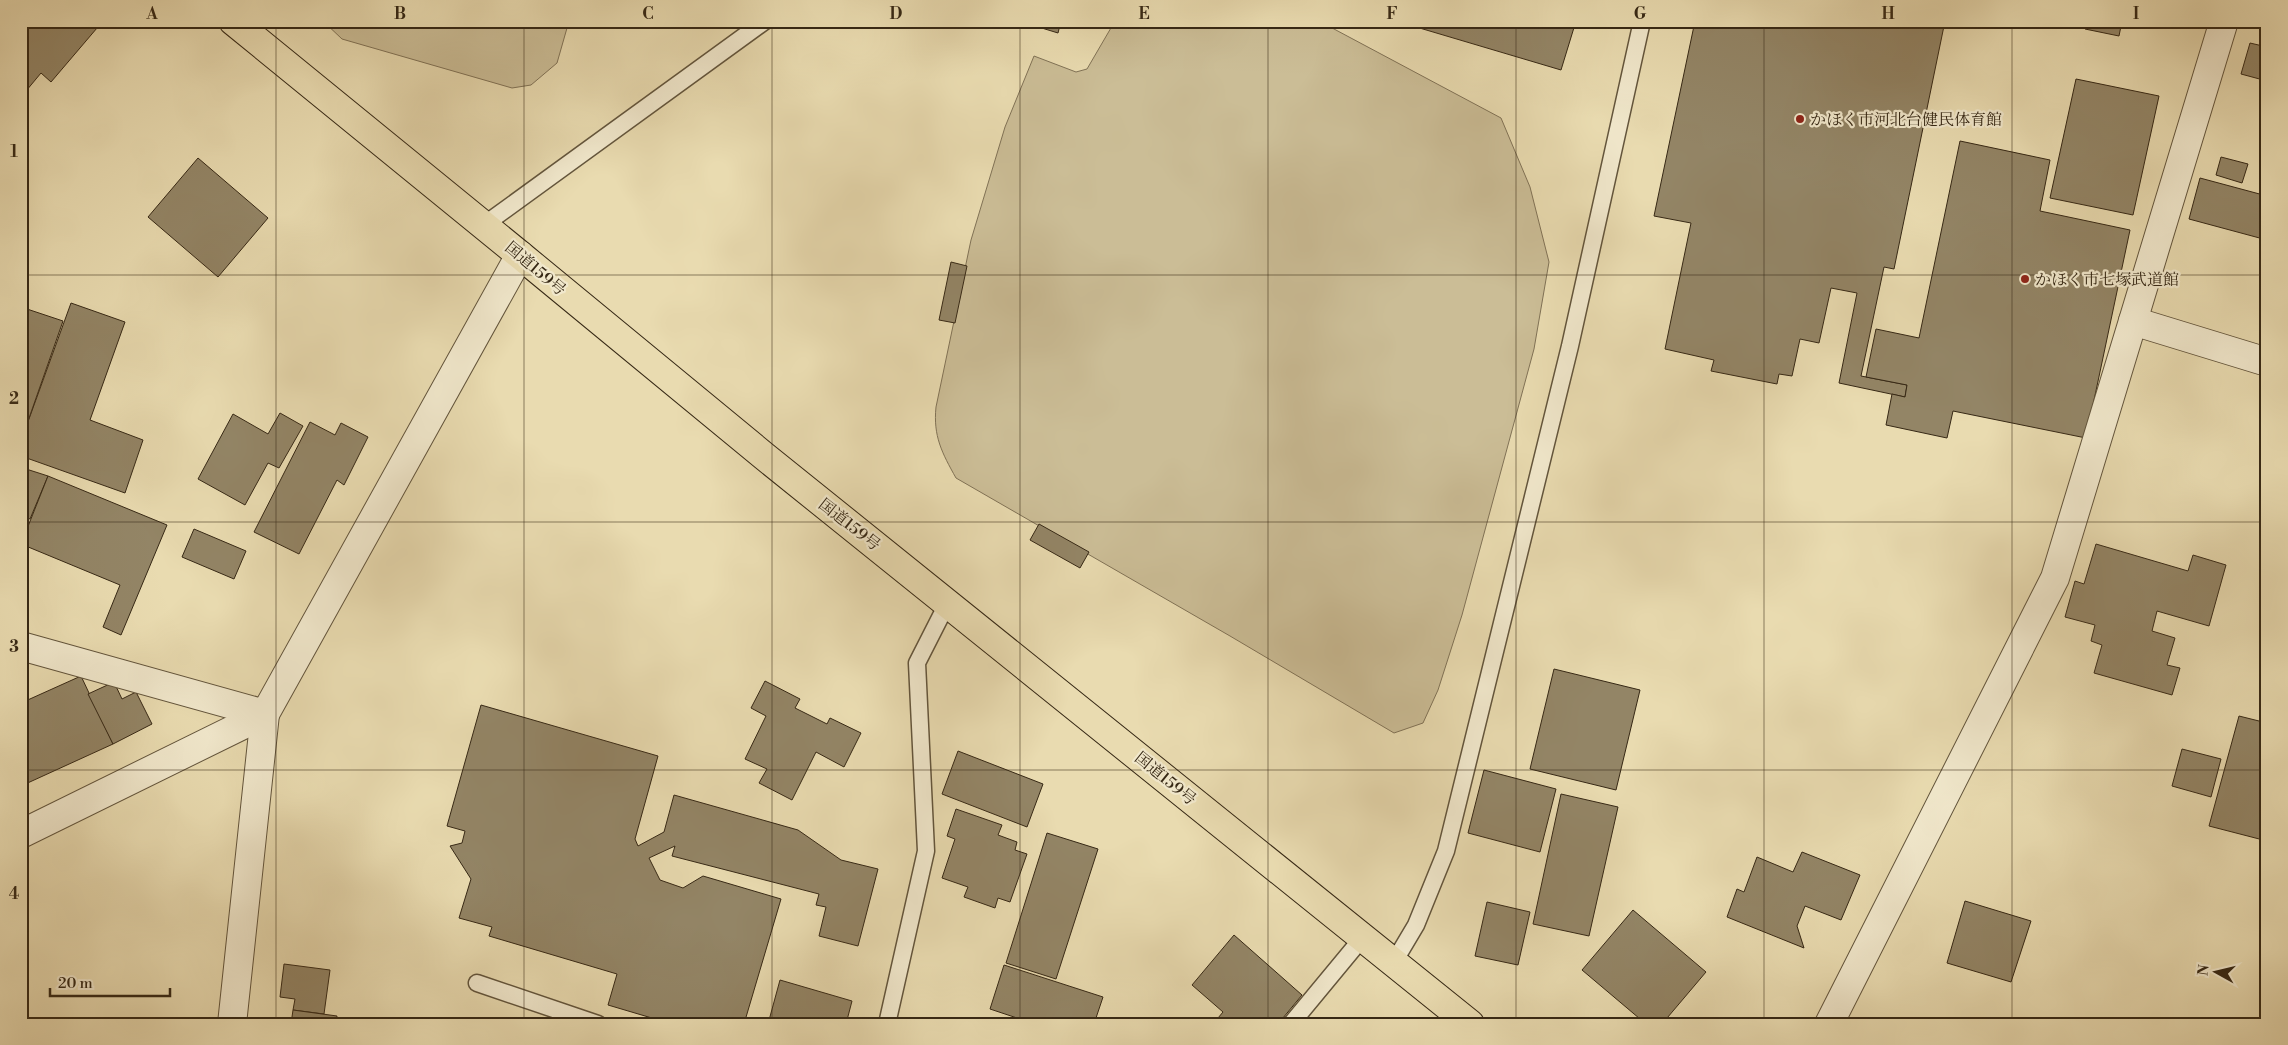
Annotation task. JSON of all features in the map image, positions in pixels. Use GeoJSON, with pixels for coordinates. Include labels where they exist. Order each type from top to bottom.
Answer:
{"type":"FeatureCollection","features":[{"type":"Feature","properties":{"kind":"highway","name":"国道159号"},"geometry":{"type":"LineString","coordinates":[[233,21],[764,456],[948,602],[1470,1024]]}},
{"type":"Feature","properties":{"kind":"street"},"geometry":{"type":"LineString","coordinates":[[1829,1024],[2055,578],[2224,21]]}},
{"type":"Feature","properties":{"kind":"street"},"geometry":{"type":"LineString","coordinates":[[232,1024],[265,714],[520,255]]}},
{"type":"Feature","properties":{"kind":"street"},"geometry":{"type":"LineString","coordinates":[[2133,321],[2267,362]]}},
{"type":"Feature","properties":{"kind":"street"},"geometry":{"type":"LineString","coordinates":[[21,646],[265,714]]}},
{"type":"Feature","properties":{"kind":"street"},"geometry":{"type":"LineString","coordinates":[[21,834],[265,714]]}},
{"type":"Feature","properties":{"kind":"lane"},"geometry":{"type":"LineString","coordinates":[[484,225],[765,21]]}},
{"type":"Feature","properties":{"kind":"lane"},"geometry":{"type":"LineString","coordinates":[[1394,962],[1416,925],[1446,851],[1570,346],[1642,21]]}},
{"type":"Feature","properties":{"kind":"lane"},"geometry":{"type":"LineString","coordinates":[[887,1024],[926,850],[917,663],[948,602]]}},
{"type":"Feature","properties":{"kind":"lane"},"geometry":{"type":"LineString","coordinates":[[1291,1024],[1363,937]]}},
{"type":"Feature","properties":{"kind":"lane"},"geometry":{"type":"LineString","coordinates":[[477,983],[598,1024]]}},
{"type":"Feature","properties":{"kind":"shaded area"},"geometry":{"type":"Polygon","coordinates":[[[323,21],[569,21],[557,63],[531,85],[512,88],[342,39],[323,21]]]}},
{"type":"Feature","properties":{"kind":"shaded area"},"geometry":{"type":"Polygon","coordinates":[[[1115,21],[1319,21],[1501,118],[1530,187],[1549,262],[1534,349],[1462,615],[1438,690],[1423,723],[1394,733],[956,478],[943,452],[937,436],[936,407],[971,240],[1005,127],[1034,56],[1076,72],[1087,69],[1115,21]]]}},
{"type":"Feature","properties":{"kind":"building"},"geometry":{"type":"Polygon","coordinates":[[[21,21],[103,21],[51,82],[41,73],[21,97],[21,21]]]}},
{"type":"Feature","properties":{"kind":"building"},"geometry":{"type":"Polygon","coordinates":[[[1019,21],[1061,21],[1058,33],[1019,21]]]}},
{"type":"Feature","properties":{"kind":"building"},"geometry":{"type":"Polygon","coordinates":[[[1396,21],[1576,21],[1561,70],[1396,21]]]}},
{"type":"Feature","properties":{"kind":"building","name":"かほく市河北台健民体育館"},"geometry":{"type":"Polygon","coordinates":[[[1695,21],[1945,21],[1894,269],[1884,267],[1861,376],[1907,385],[1905,397],[1839,383],[1857,293],[1831,288],[1819,343],[1800,339],[1792,376],[1779,374],[1777,384],[1711,371],[1714,360],[1665,349],[1691,223],[1654,216],[1695,21]]]}},
{"type":"Feature","properties":{"kind":"building"},"geometry":{"type":"Polygon","coordinates":[[[2087,21],[2122,21],[2119,36],[2085,29],[2087,21]]]}},
{"type":"Feature","properties":{"kind":"building"},"geometry":{"type":"Polygon","coordinates":[[[2250,43],[2267,47],[2267,81],[2241,74],[2250,43]]]}},
{"type":"Feature","properties":{"kind":"building"},"geometry":{"type":"Polygon","coordinates":[[[2076,79],[2159,96],[2133,215],[2050,198],[2076,79]]]}},
{"type":"Feature","properties":{"kind":"building","name":"かほく市七塚武道館"},"geometry":{"type":"Polygon","coordinates":[[[1960,141],[2050,160],[2040,211],[2130,230],[2086,438],[1953,411],[1947,438],[1886,425],[1892,394],[1905,397],[1907,385],[1866,377],[1876,329],[1919,338],[1960,141]]]}},
{"type":"Feature","properties":{"kind":"building"},"geometry":{"type":"Polygon","coordinates":[[[2221,157],[2248,164],[2242,183],[2216,175],[2221,157]]]}},
{"type":"Feature","properties":{"kind":"building"},"geometry":{"type":"Polygon","coordinates":[[[198,158],[268,218],[218,277],[148,217],[198,158]]]}},
{"type":"Feature","properties":{"kind":"building"},"geometry":{"type":"Polygon","coordinates":[[[2200,178],[2267,196],[2267,240],[2189,219],[2200,178]]]}},
{"type":"Feature","properties":{"kind":"building"},"geometry":{"type":"Polygon","coordinates":[[[951,262],[967,266],[955,323],[939,320],[951,262]]]}},
{"type":"Feature","properties":{"kind":"building"},"geometry":{"type":"Polygon","coordinates":[[[71,303],[125,322],[90,420],[143,440],[125,493],[21,456],[21,441],[71,303]]]}},
{"type":"Feature","properties":{"kind":"building"},"geometry":{"type":"Polygon","coordinates":[[[21,307],[63,321],[21,441],[21,307]]]}},
{"type":"Feature","properties":{"kind":"building"},"geometry":{"type":"Polygon","coordinates":[[[280,413],[303,426],[279,468],[268,463],[245,505],[198,479],[233,414],[268,434],[280,413]]]}},
{"type":"Feature","properties":{"kind":"building"},"geometry":{"type":"Polygon","coordinates":[[[310,422],[335,435],[341,423],[368,437],[344,485],[337,480],[299,554],[254,532],[310,422]]]}},
{"type":"Feature","properties":{"kind":"building"},"geometry":{"type":"Polygon","coordinates":[[[23,468],[48,476],[30,519],[21,516],[21,473],[23,468]]]}},
{"type":"Feature","properties":{"kind":"building"},"geometry":{"type":"Polygon","coordinates":[[[48,476],[167,525],[121,635],[103,627],[120,585],[21,544],[48,476]]]}},
{"type":"Feature","properties":{"kind":"building"},"geometry":{"type":"Polygon","coordinates":[[[1039,524],[1089,552],[1080,568],[1030,540],[1039,524]]]}},
{"type":"Feature","properties":{"kind":"building"},"geometry":{"type":"Polygon","coordinates":[[[194,529],[246,551],[234,579],[182,557],[194,529]]]}},
{"type":"Feature","properties":{"kind":"building"},"geometry":{"type":"Polygon","coordinates":[[[2096,544],[2188,571],[2193,555],[2226,565],[2209,626],[2157,611],[2152,631],[2175,638],[2167,665],[2180,668],[2172,695],[2094,673],[2102,645],[2091,641],[2095,625],[2065,617],[2075,581],[2084,584],[2096,544]]]}},
{"type":"Feature","properties":{"kind":"building"},"geometry":{"type":"Polygon","coordinates":[[[1554,669],[1640,690],[1616,790],[1530,769],[1554,669]]]}},
{"type":"Feature","properties":{"kind":"building"},"geometry":{"type":"Polygon","coordinates":[[[81,676],[113,744],[21,786],[21,703],[81,676]]]}},
{"type":"Feature","properties":{"kind":"building"},"geometry":{"type":"Polygon","coordinates":[[[765,681],[800,699],[795,708],[827,724],[830,718],[861,733],[844,767],[816,752],[792,800],[759,783],[767,769],[745,759],[766,716],[751,708],[765,681]]]}},
{"type":"Feature","properties":{"kind":"building"},"geometry":{"type":"Polygon","coordinates":[[[114,682],[122,699],[136,692],[152,724],[113,744],[88,694],[114,682]]]}},
{"type":"Feature","properties":{"kind":"building"},"geometry":{"type":"Polygon","coordinates":[[[481,705],[658,756],[635,839],[638,846],[664,832],[674,795],[798,830],[841,860],[878,869],[858,946],[819,936],[826,907],[816,905],[819,894],[672,856],[675,846],[649,858],[660,880],[683,888],[703,876],[781,899],[744,1024],[672,1024],[608,1005],[617,974],[489,936],[492,927],[459,918],[471,879],[450,846],[462,843],[465,831],[447,826],[481,705]]]}},
{"type":"Feature","properties":{"kind":"building"},"geometry":{"type":"Polygon","coordinates":[[[2239,716],[2267,723],[2267,841],[2209,826],[2239,716]]]}},
{"type":"Feature","properties":{"kind":"building"},"geometry":{"type":"Polygon","coordinates":[[[2182,749],[2221,759],[2211,797],[2172,786],[2182,749]]]}},
{"type":"Feature","properties":{"kind":"building"},"geometry":{"type":"Polygon","coordinates":[[[958,751],[1043,784],[1027,827],[942,794],[958,751]]]}},
{"type":"Feature","properties":{"kind":"building"},"geometry":{"type":"Polygon","coordinates":[[[1484,770],[1556,789],[1540,852],[1468,833],[1484,770]]]}},
{"type":"Feature","properties":{"kind":"building"},"geometry":{"type":"Polygon","coordinates":[[[1561,794],[1618,807],[1589,936],[1533,924],[1561,794]]]}},
{"type":"Feature","properties":{"kind":"building"},"geometry":{"type":"Polygon","coordinates":[[[956,809],[1002,825],[998,835],[1017,842],[1015,850],[1027,854],[1010,902],[998,898],[995,908],[964,897],[968,887],[942,878],[955,839],[947,836],[956,809]]]}},
{"type":"Feature","properties":{"kind":"building"},"geometry":{"type":"Polygon","coordinates":[[[1047,833],[1098,849],[1056,979],[1006,963],[1047,833]]]}},
{"type":"Feature","properties":{"kind":"building"},"geometry":{"type":"Polygon","coordinates":[[[1802,852],[1860,875],[1841,920],[1805,906],[1797,926],[1804,948],[1727,917],[1737,889],[1744,892],[1757,857],[1793,872],[1802,852]]]}},
{"type":"Feature","properties":{"kind":"building"},"geometry":{"type":"Polygon","coordinates":[[[1965,901],[2031,921],[2011,982],[1947,963],[1965,901]]]}},
{"type":"Feature","properties":{"kind":"building"},"geometry":{"type":"Polygon","coordinates":[[[1487,902],[1530,912],[1518,965],[1475,956],[1487,902]]]}},
{"type":"Feature","properties":{"kind":"building"},"geometry":{"type":"Polygon","coordinates":[[[1633,910],[1706,972],[1662,1024],[1646,1024],[1582,970],[1633,910]]]}},
{"type":"Feature","properties":{"kind":"building"},"geometry":{"type":"Polygon","coordinates":[[[1234,935],[1302,995],[1278,1024],[1213,1024],[1223,1012],[1192,985],[1234,935]]]}},
{"type":"Feature","properties":{"kind":"building"},"geometry":{"type":"Polygon","coordinates":[[[284,964],[330,970],[324,1014],[293,1010],[295,999],[280,997],[284,964]]]}},
{"type":"Feature","properties":{"kind":"building"},"geometry":{"type":"Polygon","coordinates":[[[1004,965],[1103,997],[1094,1024],[1035,1024],[990,1009],[1004,965]]]}},
{"type":"Feature","properties":{"kind":"building"},"geometry":{"type":"Polygon","coordinates":[[[780,980],[852,1001],[846,1024],[768,1024],[780,980]]]}},
{"type":"Feature","properties":{"kind":"building"},"geometry":{"type":"Polygon","coordinates":[[[293,1010],[337,1016],[336,1024],[291,1024],[293,1010]]]}},
{"type":"Feature","properties":{"kind":"place","name":"かほく市河北台健民体育館"},"geometry":{"type":"Point","coordinates":[1800,119]}},
{"type":"Feature","properties":{"kind":"place","name":"かほく市七塚武道館"},"geometry":{"type":"Point","coordinates":[2025,279]}}]}
